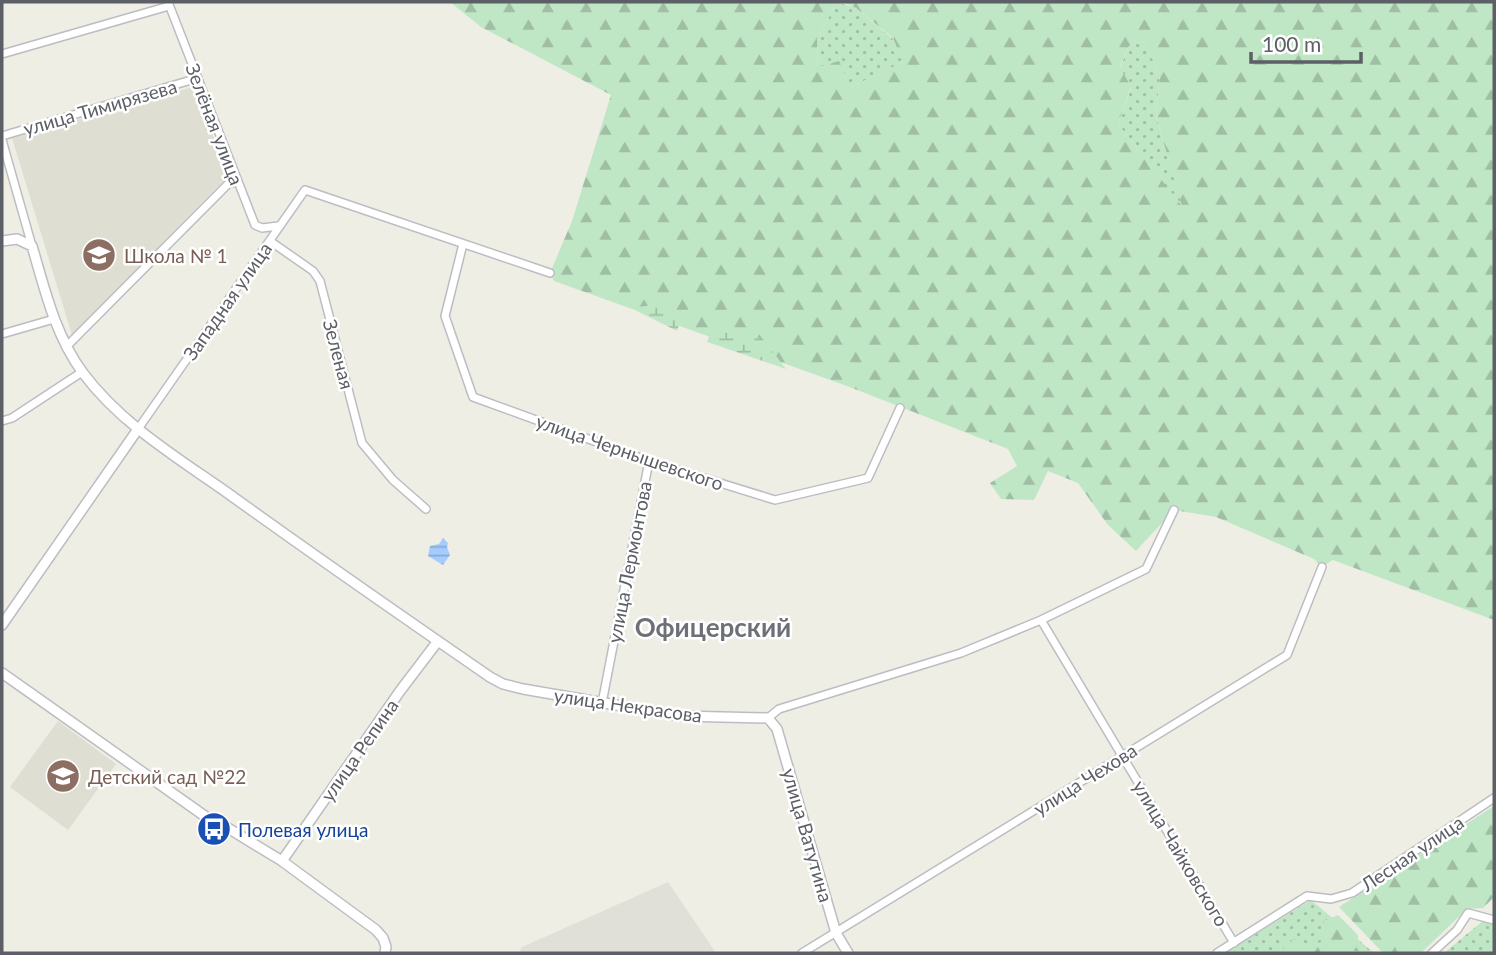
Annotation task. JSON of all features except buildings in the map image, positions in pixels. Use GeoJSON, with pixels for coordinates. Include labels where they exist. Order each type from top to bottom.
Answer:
{"type":"FeatureCollection","features":[{"type":"Feature","properties":{"kind":"street"},"geometry":{"type":"LineString","coordinates":[[2,54],[169,4]]}},
{"type":"Feature","properties":{"kind":"street","name":"Зелёная улица"},"geometry":{"type":"LineString","coordinates":[[169,4],[255,225],[262,228],[278,226]]}},
{"type":"Feature","properties":{"kind":"street","name":"улица Тимирязева"},"geometry":{"type":"LineString","coordinates":[[2,138],[198,78]]}},
{"type":"Feature","properties":{"kind":"street"},"geometry":{"type":"LineString","coordinates":[[2,138],[32,246]]}},
{"type":"Feature","properties":{"kind":"street"},"geometry":{"type":"LineString","coordinates":[[66,347],[229,184],[237,181]]}},
{"type":"Feature","properties":{"kind":"street","name":"Западная улица"},"geometry":{"type":"LineString","coordinates":[[2,625],[305,190],[550,273]]}},
{"type":"Feature","properties":{"kind":"street"},"geometry":{"type":"LineString","coordinates":[[2,241],[17,239],[32,246]]}},
{"type":"Feature","properties":{"kind":"street","name":"Зеленая"},"geometry":{"type":"LineString","coordinates":[[270,241],[313,271],[320,281],[362,443],[393,480],[426,509]]}},
{"type":"Feature","properties":{"kind":"street","name":"улица Чернышевского"},"geometry":{"type":"LineString","coordinates":[[463,244],[444,316],[473,397],[649,461],[775,500],[868,478],[900,408]]}},
{"type":"Feature","properties":{"kind":"street","name":"улица Некрасова"},"geometry":{"type":"LineString","coordinates":[[32,246],[54,318],[66,347],[82,372],[114,409],[344,577],[503,684],[680,716],[768,718],[779,709],[961,653],[1041,620],[1146,569],[1174,510]]}},
{"type":"Feature","properties":{"kind":"street"},"geometry":{"type":"LineString","coordinates":[[2,334],[54,318]]}},
{"type":"Feature","properties":{"kind":"street"},"geometry":{"type":"LineString","coordinates":[[2,421],[12,418],[82,372]]}},
{"type":"Feature","properties":{"kind":"street","name":"улица Лермонтова"},"geometry":{"type":"LineString","coordinates":[[602,704],[649,461]]}},
{"type":"Feature","properties":{"kind":"street","name":"улица Чехова"},"geometry":{"type":"LineString","coordinates":[[802,953],[1287,655],[1322,567]]}},
{"type":"Feature","properties":{"kind":"street","name":"улица Чайковского"},"geometry":{"type":"LineString","coordinates":[[1041,620],[1234,943]]}},
{"type":"Feature","properties":{"kind":"street","name":"улица Репина"},"geometry":{"type":"LineString","coordinates":[[282,861],[438,641]]}},
{"type":"Feature","properties":{"kind":"street"},"geometry":{"type":"LineString","coordinates":[[2,673],[216,824],[223,825],[282,861],[376,930],[383,939],[385,953]]}},
{"type":"Feature","properties":{"kind":"street","name":"улица Ватутина"},"geometry":{"type":"LineString","coordinates":[[768,718],[777,729],[836,933],[848,953]]}},
{"type":"Feature","properties":{"kind":"street","name":"Лесная улица"},"geometry":{"type":"LineString","coordinates":[[1217,953],[1307,896],[1331,899],[1352,893],[1494,798]]}},
{"type":"Feature","properties":{"kind":"street"},"geometry":{"type":"LineString","coordinates":[[1432,953],[1457,930],[1468,913],[1494,920]]}},
{"type":"Feature","properties":{"kind":"shaded area","name":"Школа № 1"},"geometry":{"type":"Polygon","coordinates":[[[193,87],[229,175],[72,335],[12,138],[193,87]]]}},
{"type":"Feature","properties":{"kind":"shaded area","name":"Детский сад №22"},"geometry":{"type":"Polygon","coordinates":[[[58,721],[116,764],[68,830],[10,787],[58,721]]]}},
{"type":"Feature","properties":{"kind":"shaded area"},"geometry":{"type":"Polygon","coordinates":[[[668,882],[716,953],[519,953],[522,947],[668,882]]]}},
{"type":"Feature","properties":{"kind":"green space"},"geometry":{"type":"Polygon","coordinates":[[[450,2],[837,2],[817,39],[818,67],[839,61],[851,87],[903,62],[893,38],[856,8],[842,2],[1494,2],[1494,620],[1333,560],[1322,567],[1314,559],[1216,517],[1174,510],[1136,551],[1108,525],[1078,483],[1048,471],[1034,500],[1001,499],[990,483],[1017,466],[1008,449],[847,386],[554,281],[550,273],[572,221],[611,95],[481,27],[450,2]],[[1143,41],[1129,46],[1120,67],[1131,87],[1118,124],[1182,206],[1156,116],[1160,74],[1143,41]]]}},
{"type":"Feature","properties":{"kind":"green space"},"geometry":{"type":"Polygon","coordinates":[[[837,2],[856,8],[893,39],[904,62],[851,87],[818,68],[817,39],[837,2]]]}},
{"type":"Feature","properties":{"kind":"green space"},"geometry":{"type":"Polygon","coordinates":[[[1143,41],[1160,74],[1156,116],[1183,208],[1118,124],[1131,88],[1120,68],[1129,46],[1143,41]]]}},
{"type":"Feature","properties":{"kind":"green space"},"geometry":{"type":"Polygon","coordinates":[[[660,304],[682,317],[677,331],[631,308],[660,304]]]}},
{"type":"Feature","properties":{"kind":"green space"},"geometry":{"type":"Polygon","coordinates":[[[711,330],[763,339],[786,369],[707,342],[711,330]]]}},
{"type":"Feature","properties":{"kind":"green space"},"geometry":{"type":"Polygon","coordinates":[[[1494,806],[1494,897],[1483,908],[1467,909],[1421,953],[1383,953],[1339,907],[1494,806]]]}},
{"type":"Feature","properties":{"kind":"green space"},"geometry":{"type":"Polygon","coordinates":[[[1311,900],[1374,953],[1225,953],[1311,900]]]}},
{"type":"Feature","properties":{"kind":"green space"},"geometry":{"type":"Polygon","coordinates":[[[1338,915],[1358,935],[1359,951],[1281,953],[1294,939],[1304,946],[1322,942],[1323,921],[1338,915]]]}},
{"type":"Feature","properties":{"kind":"green space"},"geometry":{"type":"Polygon","coordinates":[[[1484,920],[1494,923],[1494,953],[1444,953],[1484,920]]]}},
{"type":"Feature","properties":{"kind":"water"},"geometry":{"type":"Polygon","coordinates":[[[443,538],[448,543],[450,555],[443,565],[428,556],[430,546],[439,544],[443,538]]]}},
{"type":"Feature","properties":{"kind":"place","name":"Школа № 1"},"geometry":{"type":"Point","coordinates":[99,255]}},
{"type":"Feature","properties":{"kind":"place","name":"Детский сад №22"},"geometry":{"type":"Point","coordinates":[63,776]}},
{"type":"Feature","properties":{"kind":"place","name":"Полевая улица"},"geometry":{"type":"Point","coordinates":[214,829]}},
{"type":"Feature","properties":{"kind":"district","name":"Офицерский"},"geometry":{"type":"Point","coordinates":[713,627]}}]}
